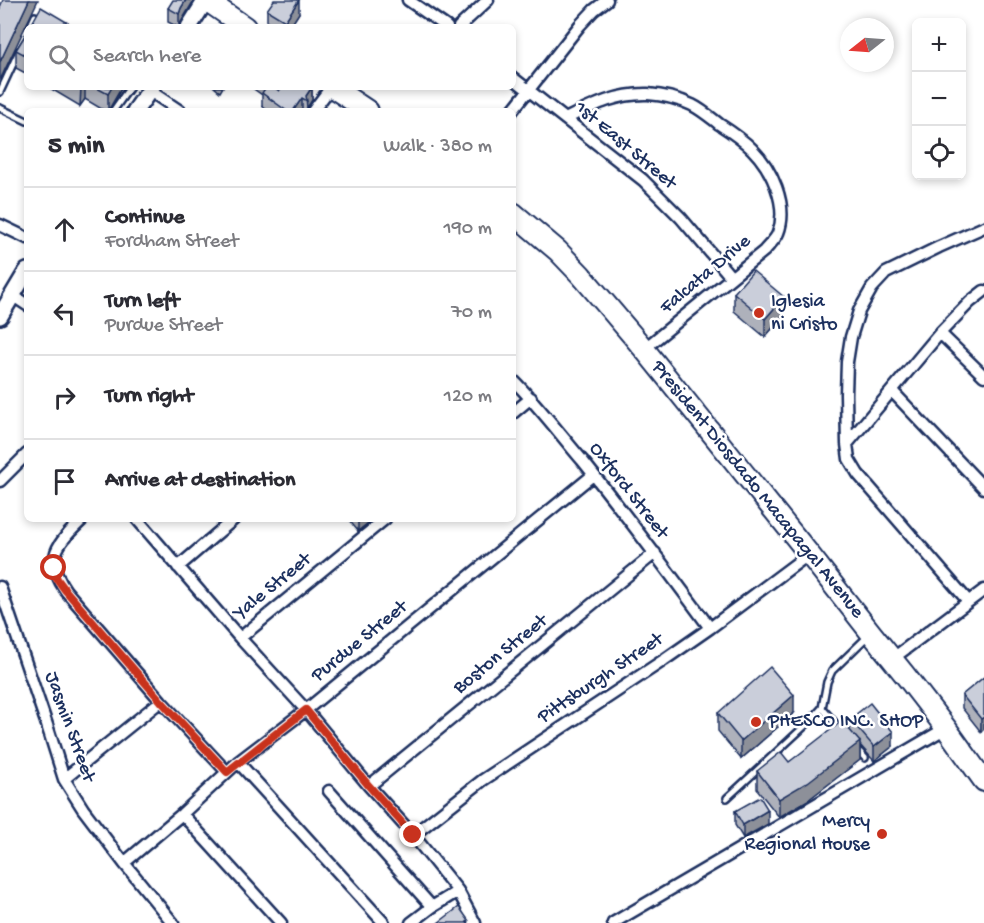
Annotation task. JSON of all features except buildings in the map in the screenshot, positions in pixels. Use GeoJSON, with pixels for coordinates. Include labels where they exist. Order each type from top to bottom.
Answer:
{"type":"FeatureCollection","features":[{"type":"Feature","properties":{"kind":"highway"},"geometry":{"type":"LineString","coordinates":[[206,0],[241,24]]}},
{"type":"Feature","properties":{"kind":"highway"},"geometry":{"type":"LineString","coordinates":[[336,90],[364,108]]}},
{"type":"Feature","properties":{"kind":"highway","name":"President Diosdado Macapagal Avenue"},"geometry":{"type":"LineString","coordinates":[[516,216],[558,251],[645,349],[892,659],[984,781]]}},
{"type":"Feature","properties":{"kind":"main road"},"geometry":{"type":"LineString","coordinates":[[191,24],[206,0]]}},
{"type":"Feature","properties":{"kind":"main road"},"geometry":{"type":"LineString","coordinates":[[137,108],[150,90]]}},
{"type":"Feature","properties":{"kind":"main road"},"geometry":{"type":"LineString","coordinates":[[0,316],[24,276]]}},
{"type":"Feature","properties":{"kind":"street"},"geometry":{"type":"LineString","coordinates":[[408,0],[443,24]]}},
{"type":"Feature","properties":{"kind":"street"},"geometry":{"type":"LineString","coordinates":[[462,24],[488,0]]}},
{"type":"Feature","properties":{"kind":"street"},"geometry":{"type":"LineString","coordinates":[[514,108],[580,25],[607,0]]}},
{"type":"Feature","properties":{"kind":"street","name":"1st East Street"},"geometry":{"type":"LineString","coordinates":[[516,80],[643,180],[681,219],[731,277]]}},
{"type":"Feature","properties":{"kind":"street"},"geometry":{"type":"LineString","coordinates":[[152,90],[176,108]]}},
{"type":"Feature","properties":{"kind":"street"},"geometry":{"type":"LineString","coordinates":[[315,108],[330,90]]}},
{"type":"Feature","properties":{"kind":"street","name":"Falcata Drive"},"geometry":{"type":"LineString","coordinates":[[565,119],[608,99],[630,94],[650,94],[673,98],[693,105],[752,149],[778,189],[782,220],[778,235],[764,251],[645,349]]}},
{"type":"Feature","properties":{"kind":"street"},"geometry":{"type":"LineString","coordinates":[[0,225],[24,237]]}},
{"type":"Feature","properties":{"kind":"street"},"geometry":{"type":"LineString","coordinates":[[968,601],[858,474],[849,459],[847,362],[851,337],[859,311],[872,288],[886,273],[984,227]]}},
{"type":"Feature","properties":{"kind":"street"},"geometry":{"type":"LineString","coordinates":[[847,444],[940,333],[984,291]]}},
{"type":"Feature","properties":{"kind":"street"},"geometry":{"type":"LineString","coordinates":[[12,295],[24,303]]}},
{"type":"Feature","properties":{"kind":"street"},"geometry":{"type":"LineString","coordinates":[[940,333],[984,376]]}},
{"type":"Feature","properties":{"kind":"street","name":"Oxford Street"},"geometry":{"type":"LineString","coordinates":[[516,383],[531,398],[655,553],[710,628]]}},
{"type":"Feature","properties":{"kind":"street"},"geometry":{"type":"LineString","coordinates":[[892,391],[984,488]]}},
{"type":"Feature","properties":{"kind":"street"},"geometry":{"type":"LineString","coordinates":[[516,411],[531,398]]}},
{"type":"Feature","properties":{"kind":"street"},"geometry":{"type":"LineString","coordinates":[[0,481],[24,457]]}},
{"type":"Feature","properties":{"kind":"street","name":"Purdue Street"},"geometry":{"type":"LineString","coordinates":[[124,863],[238,762],[306,710],[593,475]]}},
{"type":"Feature","properties":{"kind":"street"},"geometry":{"type":"LineString","coordinates":[[80,522],[61,542],[54,554],[57,579],[161,701],[227,772]]}},
{"type":"Feature","properties":{"kind":"street"},"geometry":{"type":"LineString","coordinates":[[140,522],[413,835],[458,891],[475,923]]}},
{"type":"Feature","properties":{"kind":"street"},"geometry":{"type":"LineString","coordinates":[[178,567],[230,522]]}},
{"type":"Feature","properties":{"kind":"street","name":"Yale Street"},"geometry":{"type":"LineString","coordinates":[[240,638],[381,522]]}},
{"type":"Feature","properties":{"kind":"street","name":"Boston Street"},"geometry":{"type":"LineString","coordinates":[[369,786],[655,553]]}},
{"type":"Feature","properties":{"kind":"street","name":"Pittsburgh Street"},"geometry":{"type":"LineString","coordinates":[[413,835],[483,780],[710,628],[809,554]]}},
{"type":"Feature","properties":{"kind":"street","name":"Jasmin Street"},"geometry":{"type":"LineString","coordinates":[[0,587],[64,779],[83,809],[173,923]]}},
{"type":"Feature","properties":{"kind":"street"},"geometry":{"type":"LineString","coordinates":[[892,659],[984,590]]}},
{"type":"Feature","properties":{"kind":"street"},"geometry":{"type":"LineString","coordinates":[[64,779],[161,701]]}},
{"type":"Feature","properties":{"kind":"street"},"geometry":{"type":"LineString","coordinates":[[613,923],[946,728]]}},
{"type":"Feature","properties":{"kind":"street"},"geometry":{"type":"LineString","coordinates":[[238,762],[384,923]]}},
{"type":"Feature","properties":{"kind":"street"},"geometry":{"type":"LineString","coordinates":[[329,791],[432,907]]}},
{"type":"Feature","properties":{"kind":"street"},"geometry":{"type":"LineString","coordinates":[[182,814],[281,923]]}},
{"type":"Feature","properties":{"kind":"street"},"geometry":{"type":"LineString","coordinates":[[411,923],[458,891]]}},
{"type":"Feature","properties":{"kind":"lane"},"geometry":{"type":"LineString","coordinates":[[31,24],[35,15],[44,21]]}},
{"type":"Feature","properties":{"kind":"lane"},"geometry":{"type":"LineString","coordinates":[[0,92],[22,43]]}},
{"type":"Feature","properties":{"kind":"lane"},"geometry":{"type":"LineString","coordinates":[[115,108],[127,90]]}},
{"type":"Feature","properties":{"kind":"lane"},"geometry":{"type":"LineString","coordinates":[[0,108],[24,120]]}},
{"type":"Feature","properties":{"kind":"lane"},"geometry":{"type":"LineString","coordinates":[[727,798],[822,708],[827,682],[832,671],[871,633]]}},
{"type":"Feature","properties":{"kind":"lane"},"geometry":{"type":"LineString","coordinates":[[822,708],[844,733]]}},
{"type":"Feature","properties":{"kind":"lane"},"geometry":{"type":"LineString","coordinates":[[851,741],[865,758]]}},
{"type":"Feature","properties":{"kind":"place","name":"Iglesia ni Cristo"},"geometry":{"type":"Point","coordinates":[759,313]}},
{"type":"Feature","properties":{"kind":"place","name":"PHESCO INC. SHOP"},"geometry":{"type":"Point","coordinates":[756,722]}},
{"type":"Feature","properties":{"kind":"place","name":"Mercy Regional House"},"geometry":{"type":"Point","coordinates":[882,834]}},
{"type":"Feature","properties":{"kind":"route"},"geometry":{"type":"LineString","coordinates":[[54,568],[57,579],[66,591],[161,701],[227,772],[306,710],[413,835]]}}]}
